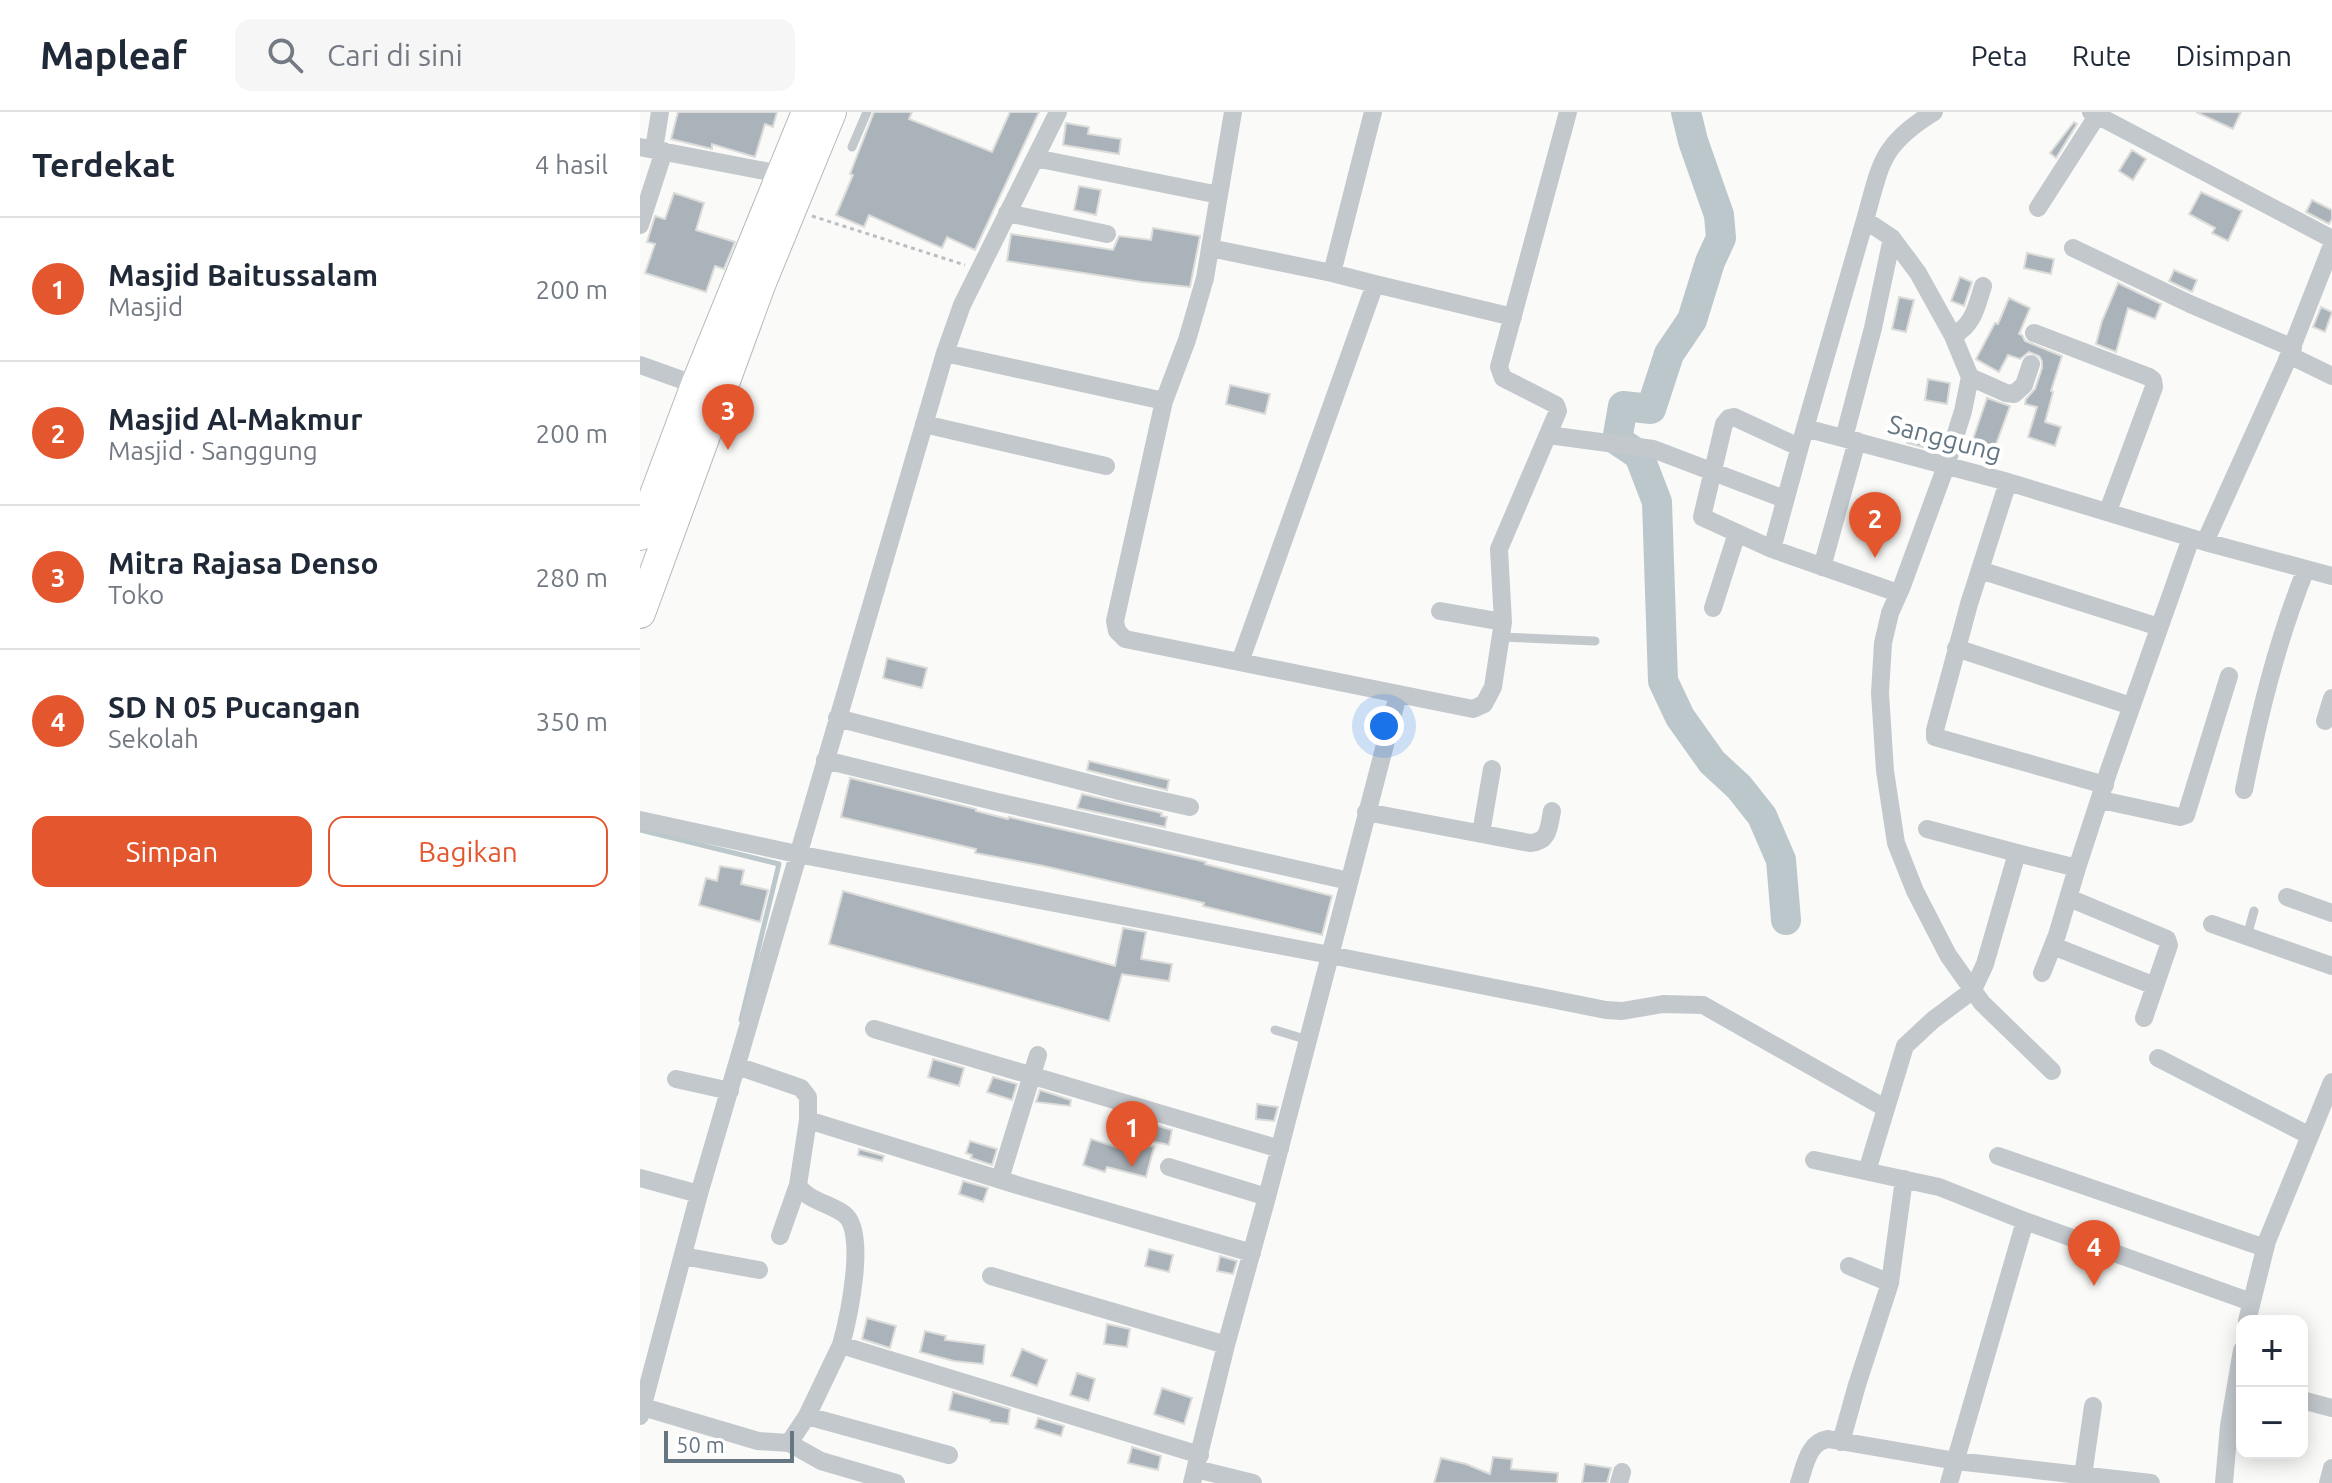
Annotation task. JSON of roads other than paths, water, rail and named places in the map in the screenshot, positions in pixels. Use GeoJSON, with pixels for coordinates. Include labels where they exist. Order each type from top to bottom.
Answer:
{"type":"FeatureCollection","features":[{"type":"Feature","properties":{"kind":"highway"},"geometry":{"type":"LineString","coordinates":[[640,535],[696,385],[807,112]]}},
{"type":"Feature","properties":{"kind":"highway"},"geometry":{"type":"LineString","coordinates":[[640,613],[714,405],[789,209],[831,112]]}},
{"type":"Feature","properties":{"kind":"street"},"geometry":{"type":"LineString","coordinates":[[640,225],[660,112]]}},
{"type":"Feature","properties":{"kind":"street"},"geometry":{"type":"LineString","coordinates":[[896,1483],[821,1461],[789,1443],[758,1441],[641,1412],[725,1090],[737,1066],[945,353],[962,305],[1058,112]]}},
{"type":"Feature","properties":{"kind":"street"},"geometry":{"type":"LineString","coordinates":[[1233,112],[1199,300],[1164,401],[1115,627],[1125,639],[1468,709],[1480,707],[1493,687],[1502,630],[1499,549],[1558,411],[1557,407],[1503,378],[1500,373],[1501,359],[1568,112]]}},
{"type":"Feature","properties":{"kind":"street"},"geometry":{"type":"LineString","coordinates":[[1332,273],[1373,112]]}},
{"type":"Feature","properties":{"kind":"street"},"geometry":{"type":"LineString","coordinates":[[1772,549],[1886,153],[1910,126],[1934,112]]}},
{"type":"Feature","properties":{"kind":"street"},"geometry":{"type":"LineString","coordinates":[[2038,208],[2094,114],[2332,239]]}},
{"type":"Feature","properties":{"kind":"street"},"geometry":{"type":"LineString","coordinates":[[653,149],[780,174]]}},
{"type":"Feature","properties":{"kind":"street"},"geometry":{"type":"LineString","coordinates":[[1035,158],[1219,195]]}},
{"type":"Feature","properties":{"kind":"street"},"geometry":{"type":"LineString","coordinates":[[1007,213],[1107,234]]}},
{"type":"Feature","properties":{"kind":"street"},"geometry":{"type":"LineString","coordinates":[[1865,220],[1892,238],[1918,273],[1953,336],[1970,377],[1946,466],[1890,613],[1883,643],[1880,693],[1885,771],[1896,843],[1921,904],[1948,955],[1982,1003],[2052,1071]]}},
{"type":"Feature","properties":{"kind":"street"},"geometry":{"type":"LineString","coordinates":[[1822,567],[1892,238]]}},
{"type":"Feature","properties":{"kind":"street"},"geometry":{"type":"LineString","coordinates":[[2042,973],[2159,627],[2291,351],[2332,245]]}},
{"type":"Feature","properties":{"kind":"street"},"geometry":{"type":"LineString","coordinates":[[1210,248],[1332,273],[1513,317]]}},
{"type":"Feature","properties":{"kind":"street"},"geometry":{"type":"LineString","coordinates":[[2073,248],[2291,351],[2332,376]]}},
{"type":"Feature","properties":{"kind":"street"},"geometry":{"type":"LineString","coordinates":[[1240,662],[1375,284]]}},
{"type":"Feature","properties":{"kind":"street"},"geometry":{"type":"LineString","coordinates":[[1953,336],[1965,329],[1970,321],[1983,286]]}},
{"type":"Feature","properties":{"kind":"street"},"geometry":{"type":"LineString","coordinates":[[2034,333],[2153,380],[2154,387],[2108,511]]}},
{"type":"Feature","properties":{"kind":"street"},"geometry":{"type":"LineString","coordinates":[[945,353],[1164,401]]}},
{"type":"Feature","properties":{"kind":"street"},"geometry":{"type":"LineString","coordinates":[[1970,377],[2014,394],[2024,385],[2031,364]]}},
{"type":"Feature","properties":{"kind":"street"},"geometry":{"type":"LineString","coordinates":[[640,365],[696,385]]}},
{"type":"Feature","properties":{"kind":"street"},"geometry":{"type":"LineString","coordinates":[[1799,447],[1730,417],[1724,424],[1702,517],[1772,549],[1898,593]]}},
{"type":"Feature","properties":{"kind":"street"},"geometry":{"type":"LineString","coordinates":[[924,424],[1106,466]]}},
{"type":"Feature","properties":{"kind":"street","name":"Sanggung"},"geometry":{"type":"LineString","coordinates":[[1805,428],[2008,482],[2198,540],[2332,576]]}},
{"type":"Feature","properties":{"kind":"street"},"geometry":{"type":"LineString","coordinates":[[1548,435],[1653,449],[1784,499]]}},
{"type":"Feature","properties":{"kind":"street"},"geometry":{"type":"LineString","coordinates":[[2008,482],[1956,648],[1935,737],[2180,817],[2186,815],[2229,676]]}},
{"type":"Feature","properties":{"kind":"street"},"geometry":{"type":"LineString","coordinates":[[1713,608],[1737,533]]}},
{"type":"Feature","properties":{"kind":"street"},"geometry":{"type":"LineString","coordinates":[[2244,790],[2258,719],[2292,604],[2306,569]]}},
{"type":"Feature","properties":{"kind":"street"},"geometry":{"type":"LineString","coordinates":[[1980,570],[2159,627]]}},
{"type":"Feature","properties":{"kind":"street"},"geometry":{"type":"LineString","coordinates":[[1440,611],[1502,630]]}},
{"type":"Feature","properties":{"kind":"street"},"geometry":{"type":"LineString","coordinates":[[1956,648],[2131,706]]}},
{"type":"Feature","properties":{"kind":"street"},"geometry":{"type":"LineString","coordinates":[[1196,1469],[1398,695]]}},
{"type":"Feature","properties":{"kind":"street"},"geometry":{"type":"LineString","coordinates":[[2325,721],[2332,698]]}},
{"type":"Feature","properties":{"kind":"street"},"geometry":{"type":"LineString","coordinates":[[837,718],[1190,807]]}},
{"type":"Feature","properties":{"kind":"street"},"geometry":{"type":"LineString","coordinates":[[825,760],[1349,881]]}},
{"type":"Feature","properties":{"kind":"street"},"geometry":{"type":"LineString","coordinates":[[1481,833],[1492,769]]}},
{"type":"Feature","properties":{"kind":"street"},"geometry":{"type":"LineString","coordinates":[[1366,812],[1540,843],[1549,829],[1552,811]]}},
{"type":"Feature","properties":{"kind":"street"},"geometry":{"type":"LineString","coordinates":[[640,820],[797,854],[1606,1010],[1622,1011],[1663,1004],[1703,1005],[1885,1108]]}},
{"type":"Feature","properties":{"kind":"street"},"geometry":{"type":"LineString","coordinates":[[1927,829],[2077,868]]}},
{"type":"Feature","properties":{"kind":"street"},"geometry":{"type":"LineString","coordinates":[[1867,1171],[1905,1046],[1973,990],[1985,964],[2017,853]]}},
{"type":"Feature","properties":{"kind":"street"},"geometry":{"type":"LineString","coordinates":[[2287,897],[2332,913]]}},
{"type":"Feature","properties":{"kind":"street"},"geometry":{"type":"LineString","coordinates":[[2069,898],[2166,938],[2169,945],[2144,1018]]}},
{"type":"Feature","properties":{"kind":"street"},"geometry":{"type":"LineString","coordinates":[[2212,924],[2332,966]]}},
{"type":"Feature","properties":{"kind":"street"},"geometry":{"type":"LineString","coordinates":[[2053,946],[2155,986]]}},
{"type":"Feature","properties":{"kind":"street"},"geometry":{"type":"LineString","coordinates":[[874,1029],[1280,1149]]}},
{"type":"Feature","properties":{"kind":"street"},"geometry":{"type":"LineString","coordinates":[[1000,1179],[1038,1055]]}},
{"type":"Feature","properties":{"kind":"street"},"geometry":{"type":"LineString","coordinates":[[2158,1058],[2310,1136]]}},
{"type":"Feature","properties":{"kind":"street"},"geometry":{"type":"LineString","coordinates":[[737,1066],[801,1088],[808,1097],[808,1120],[798,1185],[780,1236]]}},
{"type":"Feature","properties":{"kind":"street"},"geometry":{"type":"LineString","coordinates":[[676,1079],[725,1090]]}},
{"type":"Feature","properties":{"kind":"street"},"geometry":{"type":"LineString","coordinates":[[1814,1160],[1939,1187],[2249,1312],[2268,1239],[2332,1082]]}},
{"type":"Feature","properties":{"kind":"street"},"geometry":{"type":"LineString","coordinates":[[808,1120],[1252,1253]]}},
{"type":"Feature","properties":{"kind":"street"},"geometry":{"type":"LineString","coordinates":[[1998,1156],[2268,1239]]}},
{"type":"Feature","properties":{"kind":"street"},"geometry":{"type":"LineString","coordinates":[[1169,1167],[1267,1197]]}},
{"type":"Feature","properties":{"kind":"street"},"geometry":{"type":"LineString","coordinates":[[640,1178],[699,1194]]}},
{"type":"Feature","properties":{"kind":"street"},"geometry":{"type":"LineString","coordinates":[[1841,1442],[1889,1294],[1904,1179]]}},
{"type":"Feature","properties":{"kind":"street"},"geometry":{"type":"LineString","coordinates":[[789,1443],[807,1416],[841,1345],[852,1293],[856,1239],[847,1215],[803,1192],[798,1185]]}},
{"type":"Feature","properties":{"kind":"street"},"geometry":{"type":"LineString","coordinates":[[1949,1483],[2025,1221]]}},
{"type":"Feature","properties":{"kind":"street"},"geometry":{"type":"LineString","coordinates":[[683,1256],[759,1270]]}},
{"type":"Feature","properties":{"kind":"street"},"geometry":{"type":"LineString","coordinates":[[1849,1266],[1890,1283]]}},
{"type":"Feature","properties":{"kind":"street"},"geometry":{"type":"LineString","coordinates":[[991,1276],[1226,1345]]}},
{"type":"Feature","properties":{"kind":"street"},"geometry":{"type":"LineString","coordinates":[[640,1333],[660,1338]]}},
{"type":"Feature","properties":{"kind":"street"},"geometry":{"type":"LineString","coordinates":[[841,1345],[1196,1469],[1253,1483]]}},
{"type":"Feature","properties":{"kind":"street"},"geometry":{"type":"LineString","coordinates":[[2224,1483],[2229,1426],[2238,1387]]}},
{"type":"Feature","properties":{"kind":"street"},"geometry":{"type":"LineString","coordinates":[[2308,1402],[2332,1408]]}},
{"type":"Feature","properties":{"kind":"street"},"geometry":{"type":"LineString","coordinates":[[2083,1480],[2093,1406]]}},
{"type":"Feature","properties":{"kind":"street"},"geometry":{"type":"LineString","coordinates":[[807,1416],[949,1455]]}},
{"type":"Feature","properties":{"kind":"street"},"geometry":{"type":"LineString","coordinates":[[1799,1483],[1815,1443],[1828,1439],[2083,1480],[2151,1483]]}},
{"type":"Feature","properties":{"kind":"street"},"geometry":{"type":"LineString","coordinates":[[2328,1483],[2332,1468]]}},
{"type":"Feature","properties":{"kind":"lane"},"geometry":{"type":"LineString","coordinates":[[852,147],[867,112]]}},
{"type":"Feature","properties":{"kind":"lane"},"geometry":{"type":"LineString","coordinates":[[1502,630],[1595,641]]}},
{"type":"Feature","properties":{"kind":"lane"},"geometry":{"type":"LineString","coordinates":[[2247,936],[2254,911]]}},
{"type":"Feature","properties":{"kind":"lane"},"geometry":{"type":"LineString","coordinates":[[1275,1030],[1308,1040]]}},
{"type":"Feature","properties":{"kind":"waterway"},"geometry":{"type":"LineString","coordinates":[[1686,112],[1719,215],[1721,238],[1692,320],[1669,354],[1651,409],[1623,406],[1617,440],[1639,455],[1657,502],[1663,681],[1680,717],[1712,762],[1739,787],[1762,816],[1781,860],[1786,920]]}},
{"type":"Feature","properties":{"kind":"waterway"},"geometry":{"type":"LineString","coordinates":[[640,830],[779,864],[741,1020]]}},
{"type":"Feature","properties":{"kind":"place","name":"Mitra Rajasa Denso"},"geometry":{"type":"Point","coordinates":[728,450]}},
{"type":"Feature","properties":{"kind":"place","name":"Masjid Al-Makmur"},"geometry":{"type":"Point","coordinates":[1875,558]}},
{"type":"Feature","properties":{"kind":"place","name":"Masjid Baitussalam"},"geometry":{"type":"Point","coordinates":[1132,1167]}},
{"type":"Feature","properties":{"kind":"place","name":"SD N 05 Pucangan"},"geometry":{"type":"Point","coordinates":[2094,1286]}}]}
